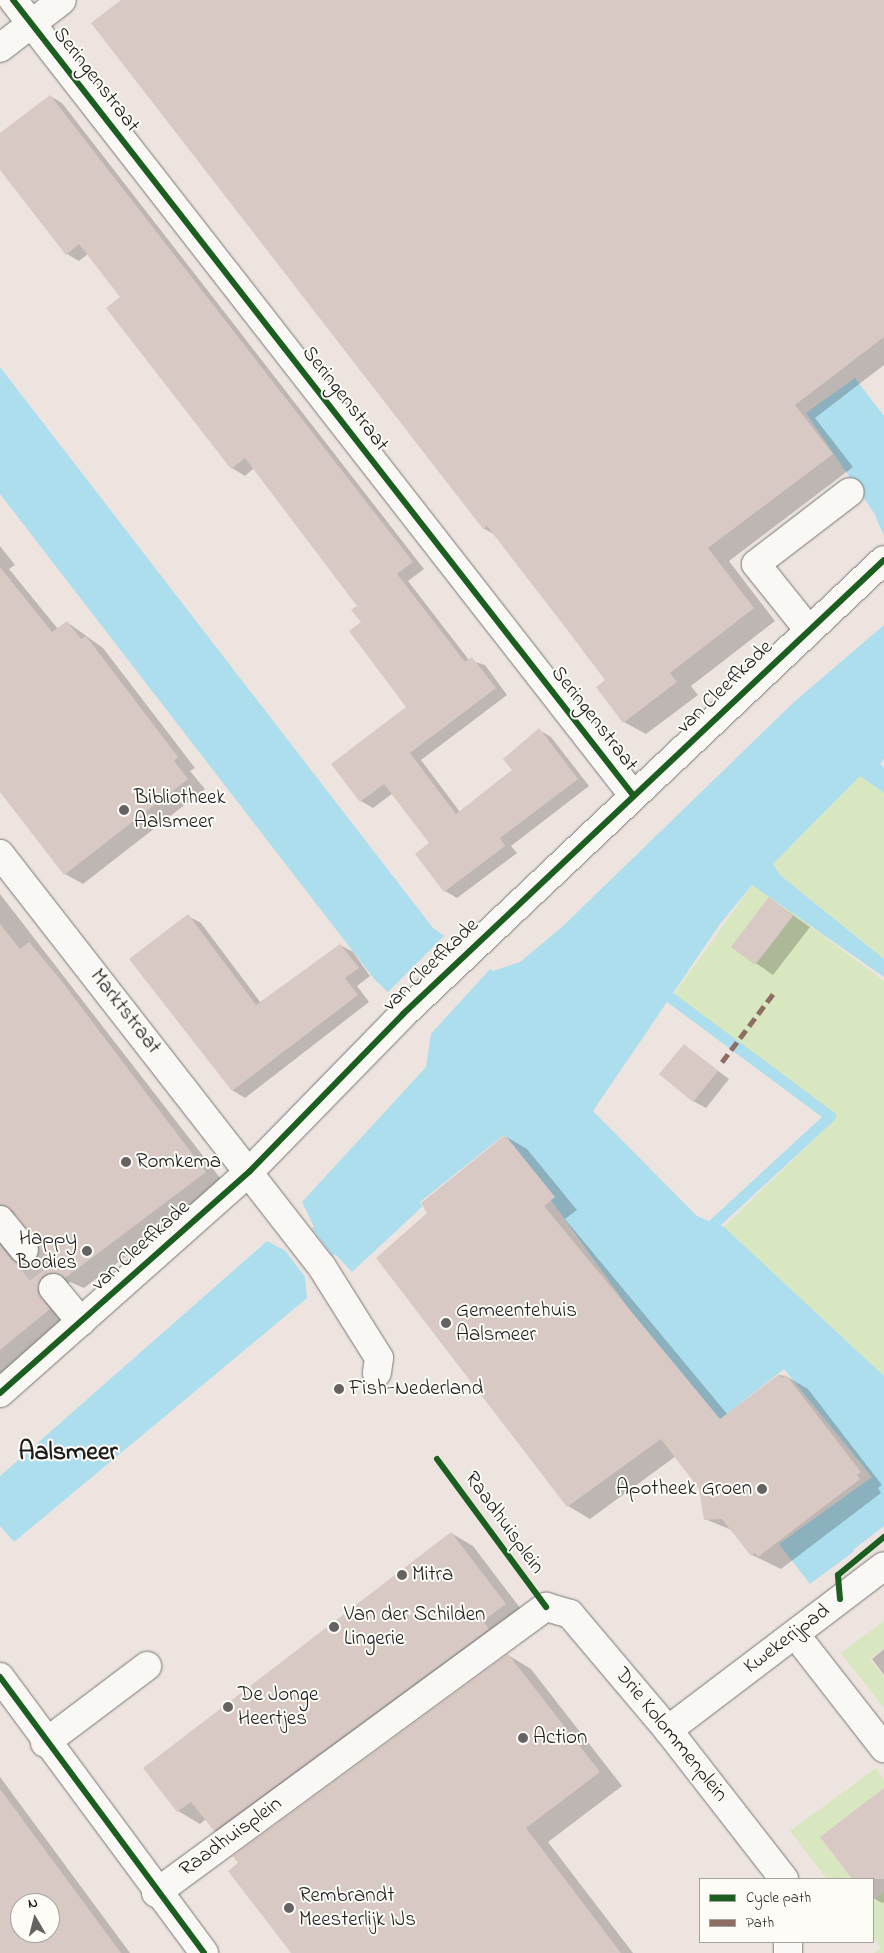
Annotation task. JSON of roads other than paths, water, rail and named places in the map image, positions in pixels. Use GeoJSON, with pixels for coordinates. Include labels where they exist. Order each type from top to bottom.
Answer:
{"type":"FeatureCollection","features":[{"type":"Feature","properties":{"kind":"street","name":"Seringenstraat"},"geometry":{"type":"LineString","coordinates":[[13,0],[633,795]]}},
{"type":"Feature","properties":{"kind":"street"},"geometry":{"type":"LineString","coordinates":[[0,48],[62,0]]}},
{"type":"Feature","properties":{"kind":"street"},"geometry":{"type":"LineString","coordinates":[[808,629],[756,564],[850,492]]}},
{"type":"Feature","properties":{"kind":"street","name":"van Cleeffkade"},"geometry":{"type":"LineString","coordinates":[[0,1392],[250,1171],[403,1014],[808,629],[884,560]]}},
{"type":"Feature","properties":{"kind":"street","name":"Marktstraat"},"geometry":{"type":"LineString","coordinates":[[0,854],[250,1171]]}},
{"type":"Feature","properties":{"kind":"street"},"geometry":{"type":"LineString","coordinates":[[250,1171],[298,1238],[322,1267],[379,1358],[377,1373]]}},
{"type":"Feature","properties":{"kind":"street"},"geometry":{"type":"LineString","coordinates":[[0,1220],[24,1250]]}},
{"type":"Feature","properties":{"kind":"street"},"geometry":{"type":"LineString","coordinates":[[52,1288],[81,1322]]}},
{"type":"Feature","properties":{"kind":"street","name":"Kwekerijpad"},"geometry":{"type":"LineString","coordinates":[[668,1730],[884,1566]]}},
{"type":"Feature","properties":{"kind":"street","name":"Drie Kolommenplein"},"geometry":{"type":"LineString","coordinates":[[546,1607],[570,1614],[668,1730],[783,1878]]}},
{"type":"Feature","properties":{"kind":"street","name":"Raadhuisplein"},"geometry":{"type":"LineString","coordinates":[[156,1893],[546,1607]]}},
{"type":"Feature","properties":{"kind":"street"},"geometry":{"type":"LineString","coordinates":[[795,1634],[884,1748]]}},
{"type":"Feature","properties":{"kind":"street"},"geometry":{"type":"LineString","coordinates":[[45,1743],[147,1666]]}},
{"type":"Feature","properties":{"kind":"street"},"geometry":{"type":"LineString","coordinates":[[0,1677],[45,1743],[156,1893],[204,1953]]}},
{"type":"Feature","properties":{"kind":"water"},"geometry":{"type":"Polygon","coordinates":[[[0,367],[433,928],[493,971],[520,962],[562,927],[794,702],[884,625],[884,759],[880,764],[884,768],[884,793],[860,776],[773,864],[781,876],[884,959],[884,977],[752,885],[720,924],[593,1111],[697,1216],[724,1227],[884,1376],[884,1529],[810,1584],[779,1544],[872,1477],[784,1369],[713,1425],[504,1135],[420,1202],[422,1207],[352,1272],[335,1254],[305,1277],[307,1298],[14,1542],[0,1526],[0,1476],[267,1241],[284,1250],[314,1227],[302,1202],[426,1067],[431,1034],[375,980],[0,494],[0,367]]]}},
{"type":"Feature","properties":{"kind":"water"},"geometry":{"type":"Polygon","coordinates":[[[855,378],[884,416],[884,536],[874,513],[806,413],[855,378]]]}},
{"type":"Feature","properties":{"kind":"waterway"},"geometry":{"type":"LineString","coordinates":[[671,998],[830,1116],[714,1223]]}},
{"type":"Feature","properties":{"kind":"tunnel"},"geometry":{"type":"LineString","coordinates":[[24,1250],[53,1288]]}},
{"type":"Feature","properties":{"kind":"place","name":"Bibliotheek Aalsmeer"},"geometry":{"type":"Point","coordinates":[124,810]}},
{"type":"Feature","properties":{"kind":"place","name":"Romkema"},"geometry":{"type":"Point","coordinates":[126,1162]}},
{"type":"Feature","properties":{"kind":"place","name":"Happy Bodies"},"geometry":{"type":"Point","coordinates":[87,1251]}},
{"type":"Feature","properties":{"kind":"place","name":"Gemeentehuis Aalsmeer"},"geometry":{"type":"Point","coordinates":[446,1323]}},
{"type":"Feature","properties":{"kind":"place","name":"Fish-Nederland"},"geometry":{"type":"Point","coordinates":[339,1389]}},
{"type":"Feature","properties":{"kind":"place","name":"Apotheek Groen"},"geometry":{"type":"Point","coordinates":[762,1489]}},
{"type":"Feature","properties":{"kind":"place","name":"Mitra"},"geometry":{"type":"Point","coordinates":[402,1575]}},
{"type":"Feature","properties":{"kind":"place","name":"Van der Schilden Lingerie"},"geometry":{"type":"Point","coordinates":[334,1627]}},
{"type":"Feature","properties":{"kind":"place","name":"De Jonge Heertjes"},"geometry":{"type":"Point","coordinates":[228,1707]}},
{"type":"Feature","properties":{"kind":"place","name":"Action"},"geometry":{"type":"Point","coordinates":[523,1738]}},
{"type":"Feature","properties":{"kind":"place","name":"Rembrandt Meesterlijk IJs"},"geometry":{"type":"Point","coordinates":[289,1908]}},
{"type":"Feature","properties":{"kind":"district","name":"Aalsmeer"},"geometry":{"type":"Point","coordinates":[68,1454]}}]}
